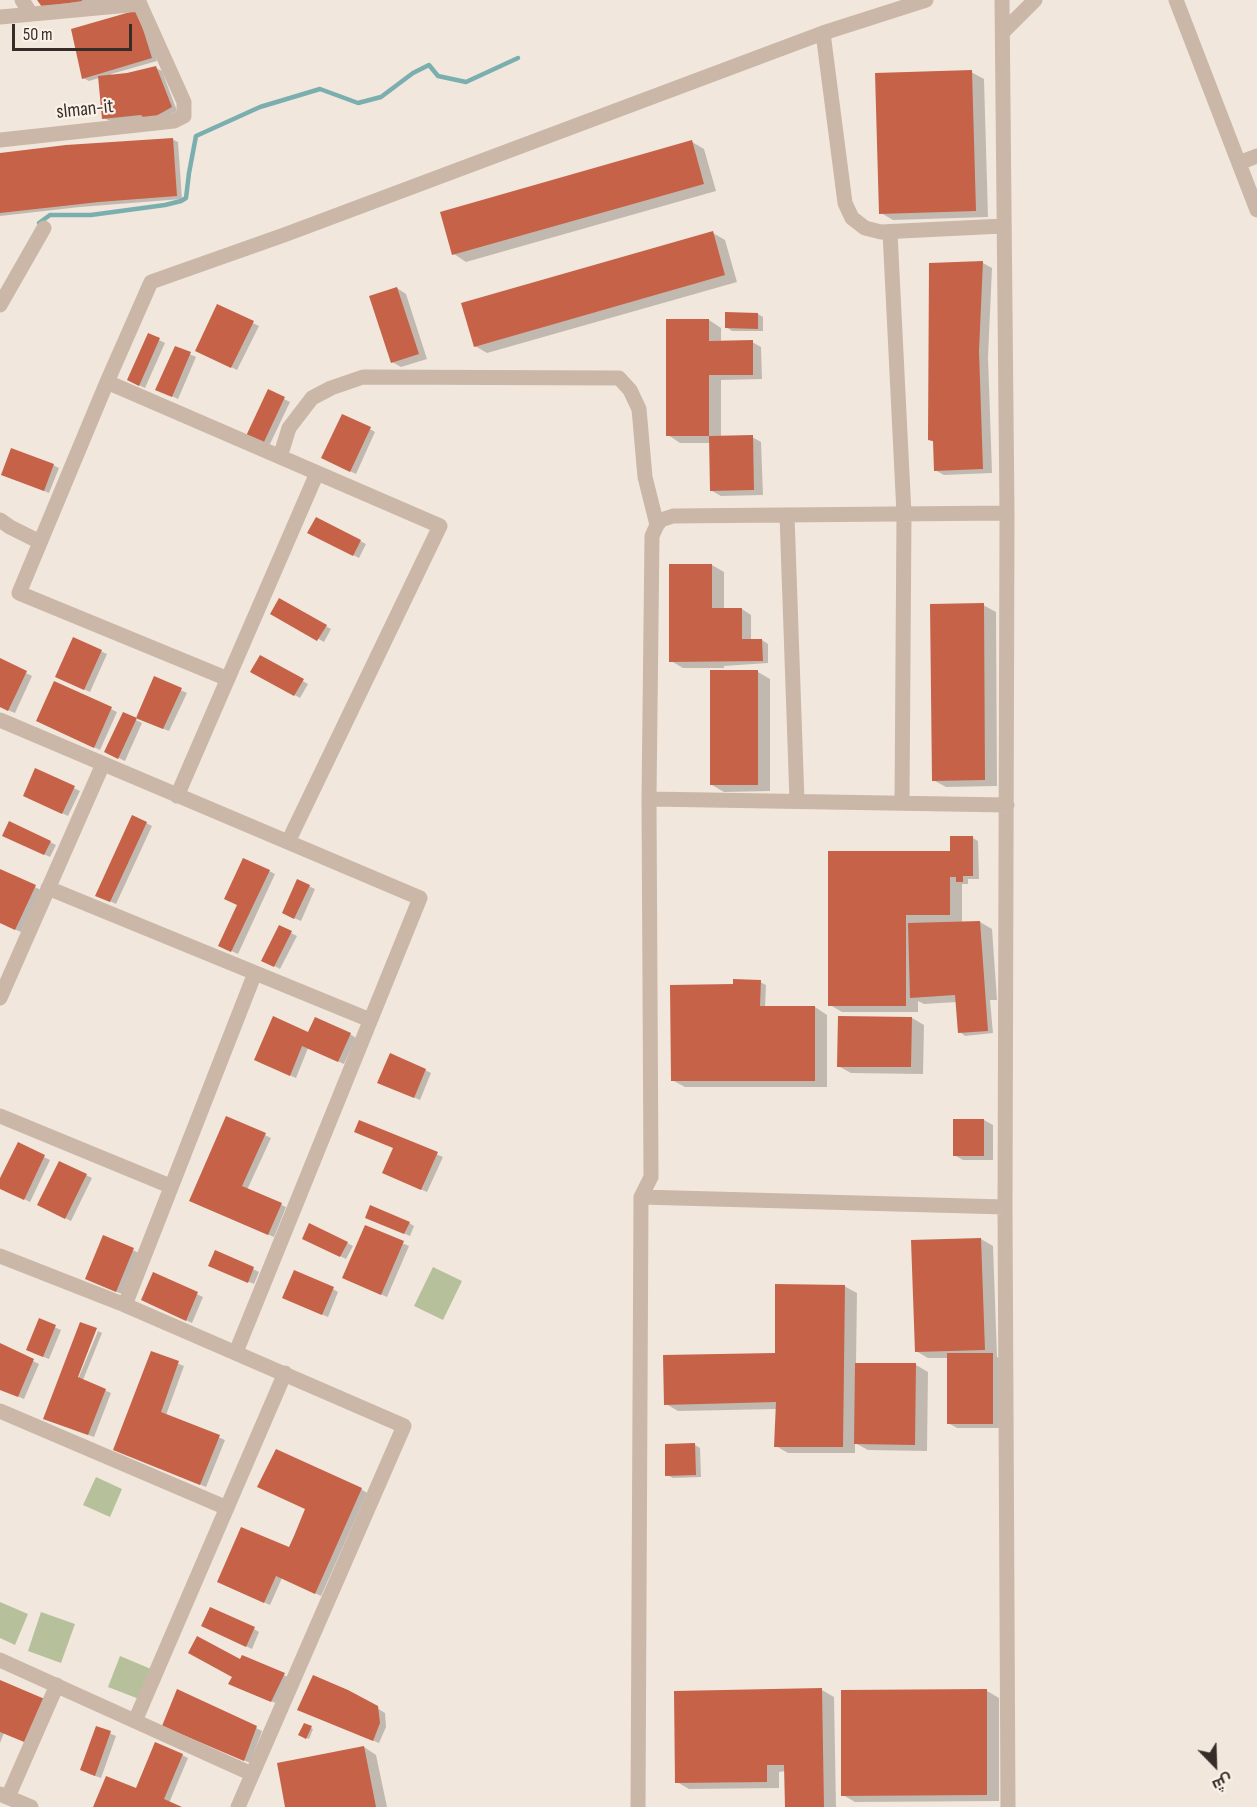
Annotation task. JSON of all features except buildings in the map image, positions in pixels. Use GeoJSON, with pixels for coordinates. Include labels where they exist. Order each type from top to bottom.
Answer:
{"type":"FeatureCollection","features":[{"type":"Feature","properties":{"kind":"street"},"geometry":{"type":"LineString","coordinates":[[22,0],[31,14]]}},
{"type":"Feature","properties":{"kind":"street"},"geometry":{"type":"LineString","coordinates":[[228,679],[19,593],[151,282],[284,235],[823,33],[926,0]]}},
{"type":"Feature","properties":{"kind":"street"},"geometry":{"type":"LineString","coordinates":[[1002,0],[1007,513],[1005,1207],[1008,1807]]}},
{"type":"Feature","properties":{"kind":"street"},"geometry":{"type":"LineString","coordinates":[[1003,32],[1035,0]]}},
{"type":"Feature","properties":{"kind":"street"},"geometry":{"type":"LineString","coordinates":[[1176,0],[1257,210]]}},
{"type":"Feature","properties":{"kind":"street"},"geometry":{"type":"LineString","coordinates":[[0,17],[139,2]]}},
{"type":"Feature","properties":{"kind":"street","name":"slman-it"},"geometry":{"type":"LineString","coordinates":[[0,140],[174,121],[184,116],[184,102],[139,2]]}},
{"type":"Feature","properties":{"kind":"street"},"geometry":{"type":"LineString","coordinates":[[823,33],[845,203],[852,218],[865,228],[881,232],[1003,226]]}},
{"type":"Feature","properties":{"kind":"street"},"geometry":{"type":"LineString","coordinates":[[1239,163],[1257,156]]}},
{"type":"Feature","properties":{"kind":"street"},"geometry":{"type":"LineString","coordinates":[[0,305],[44,228]]}},
{"type":"Feature","properties":{"kind":"street"},"geometry":{"type":"LineString","coordinates":[[890,232],[904,514],[902,803]]}},
{"type":"Feature","properties":{"kind":"street"},"geometry":{"type":"LineString","coordinates":[[280,457],[289,429],[312,398],[331,388],[363,377],[619,378],[630,390],[639,409],[645,477],[657,525]]}},
{"type":"Feature","properties":{"kind":"street"},"geometry":{"type":"LineString","coordinates":[[107,382],[440,526],[288,843]]}},
{"type":"Feature","properties":{"kind":"street"},"geometry":{"type":"LineString","coordinates":[[177,796],[317,473]]}},
{"type":"Feature","properties":{"kind":"street"},"geometry":{"type":"LineString","coordinates":[[638,1807],[641,1197],[651,1177],[649,799],[652,536],[657,525],[667,517],[673,516],[1007,513]]}},
{"type":"Feature","properties":{"kind":"street"},"geometry":{"type":"LineString","coordinates":[[787,515],[797,801]]}},
{"type":"Feature","properties":{"kind":"street"},"geometry":{"type":"LineString","coordinates":[[0,519],[10,527],[40,542]]}},
{"type":"Feature","properties":{"kind":"street"},"geometry":{"type":"LineString","coordinates":[[0,720],[420,898],[236,1352]]}},
{"type":"Feature","properties":{"kind":"street"},"geometry":{"type":"LineString","coordinates":[[0,998],[102,764]]}},
{"type":"Feature","properties":{"kind":"street"},"geometry":{"type":"LineString","coordinates":[[649,799],[1007,805]]}},
{"type":"Feature","properties":{"kind":"street"},"geometry":{"type":"LineString","coordinates":[[48,888],[370,1020]]}},
{"type":"Feature","properties":{"kind":"street"},"geometry":{"type":"LineString","coordinates":[[125,1305],[255,973]]}},
{"type":"Feature","properties":{"kind":"street"},"geometry":{"type":"LineString","coordinates":[[0,1116],[170,1186]]}},
{"type":"Feature","properties":{"kind":"street"},"geometry":{"type":"LineString","coordinates":[[641,1197],[1005,1207]]}},
{"type":"Feature","properties":{"kind":"street"},"geometry":{"type":"LineString","coordinates":[[0,1256],[285,1372],[404,1426],[238,1807]]}},
{"type":"Feature","properties":{"kind":"street"},"geometry":{"type":"LineString","coordinates":[[135,1721],[285,1372]]}},
{"type":"Feature","properties":{"kind":"street"},"geometry":{"type":"LineString","coordinates":[[0,1411],[227,1508]]}},
{"type":"Feature","properties":{"kind":"street"},"geometry":{"type":"LineString","coordinates":[[0,1660],[252,1774]]}},
{"type":"Feature","properties":{"kind":"street"},"geometry":{"type":"LineString","coordinates":[[31,1807],[4,1796],[57,1685]]}},
{"type":"Feature","properties":{"kind":"green space"},"geometry":{"type":"Polygon","coordinates":[[[433,1267],[462,1281],[443,1320],[414,1306],[433,1267]]]}},
{"type":"Feature","properties":{"kind":"green space"},"geometry":{"type":"Polygon","coordinates":[[[96,1477],[122,1489],[110,1517],[83,1505],[96,1477]]]}},
{"type":"Feature","properties":{"kind":"green space"},"geometry":{"type":"Polygon","coordinates":[[[0,1602],[28,1614],[15,1645],[0,1638],[0,1602]]]}},
{"type":"Feature","properties":{"kind":"green space"},"geometry":{"type":"Polygon","coordinates":[[[41,1612],[75,1624],[61,1663],[28,1651],[41,1612]]]}},
{"type":"Feature","properties":{"kind":"green space"},"geometry":{"type":"Polygon","coordinates":[[[120,1656],[151,1669],[139,1699],[108,1687],[120,1656]]]}},
{"type":"Feature","properties":{"kind":"waterway"},"geometry":{"type":"LineString","coordinates":[[39,223],[50,215],[91,215],[181,201],[186,198],[196,136],[260,107],[320,89],[358,103],[381,97],[413,73],[429,65],[438,76],[466,82],[518,58]]}}]}
